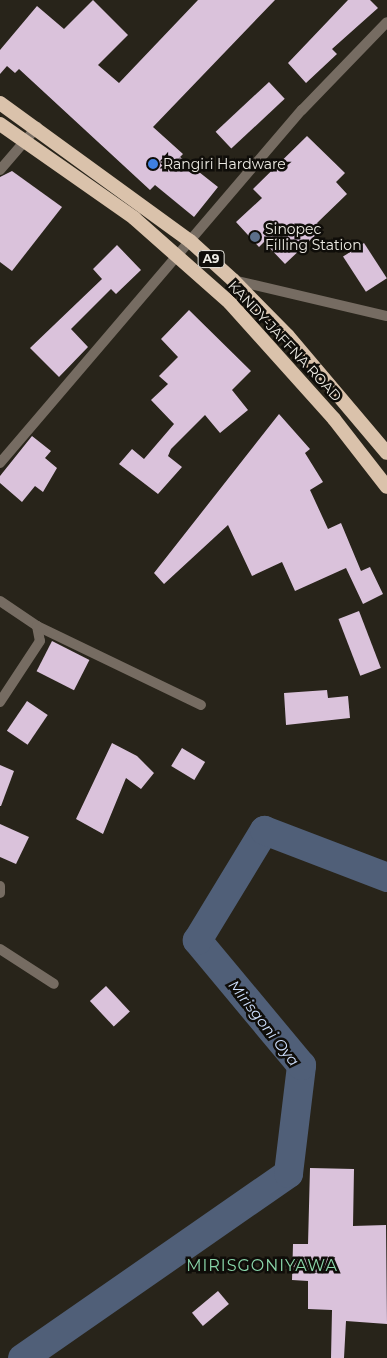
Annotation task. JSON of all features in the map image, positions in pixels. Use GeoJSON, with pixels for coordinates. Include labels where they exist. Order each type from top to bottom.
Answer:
{"type":"FeatureCollection","features":[{"type":"Feature","properties":{"kind":"highway","name":"KANDY-JAFFNA ROAD"},"geometry":{"type":"LineString","coordinates":[[0,103],[37,127],[190,241],[233,280],[288,336],[387,453]]}},
{"type":"Feature","properties":{"kind":"highway","name":"KANDY-JAFFNA ROAD"},"geometry":{"type":"LineString","coordinates":[[0,124],[28,142],[177,255],[261,336],[383,471],[387,487]]}},
{"type":"Feature","properties":{"kind":"street"},"geometry":{"type":"LineString","coordinates":[[0,463],[302,110],[387,22]]}},
{"type":"Feature","properties":{"kind":"street"},"geometry":{"type":"LineString","coordinates":[[0,170],[28,142],[37,127]]}},
{"type":"Feature","properties":{"kind":"street"},"geometry":{"type":"LineString","coordinates":[[233,280],[387,316]]}},
{"type":"Feature","properties":{"kind":"street"},"geometry":{"type":"LineString","coordinates":[[0,601],[37,626],[201,705]]}},
{"type":"Feature","properties":{"kind":"street"},"geometry":{"type":"LineString","coordinates":[[0,702],[40,641],[37,626]]}},
{"type":"Feature","properties":{"kind":"street"},"geometry":{"type":"LineString","coordinates":[[0,886],[0,893]]}},
{"type":"Feature","properties":{"kind":"street"},"geometry":{"type":"LineString","coordinates":[[0,949],[54,984]]}},
{"type":"Feature","properties":{"kind":"building"},"geometry":{"type":"Polygon","coordinates":[[[93,0],[128,35],[98,65],[119,83],[198,0],[275,0],[153,127],[183,154],[180,157],[218,187],[194,217],[155,185],[150,190],[19,69],[15,73],[7,66],[0,74],[0,50],[37,6],[64,29],[93,0]]]}},
{"type":"Feature","properties":{"kind":"building"},"geometry":{"type":"Polygon","coordinates":[[[348,0],[370,0],[378,8],[332,49],[337,54],[306,83],[288,63],[348,0]]]}},
{"type":"Feature","properties":{"kind":"building"},"geometry":{"type":"Polygon","coordinates":[[[269,82],[285,99],[231,149],[216,132],[269,82]]]}},
{"type":"Feature","properties":{"kind":"building"},"geometry":{"type":"Polygon","coordinates":[[[307,136],[345,173],[336,182],[347,194],[317,223],[322,229],[285,264],[264,242],[259,247],[236,222],[262,198],[253,189],[307,136]]]}},
{"type":"Feature","properties":{"kind":"building"},"geometry":{"type":"Polygon","coordinates":[[[12,171],[62,207],[12,271],[0,262],[0,177],[12,171]]]}},
{"type":"Feature","properties":{"kind":"building"},"geometry":{"type":"Polygon","coordinates":[[[364,243],[387,278],[366,292],[343,257],[364,243]]]}},
{"type":"Feature","properties":{"kind":"building"},"geometry":{"type":"Polygon","coordinates":[[[117,245],[141,270],[116,294],[111,289],[71,329],[88,347],[59,377],[30,348],[102,279],[93,269],[117,245]]]}},
{"type":"Feature","properties":{"kind":"building"},"geometry":{"type":"Polygon","coordinates":[[[189,310],[251,371],[232,390],[248,410],[220,433],[205,415],[171,449],[168,456],[182,467],[158,494],[119,464],[132,449],[144,459],[174,424],[151,400],[168,384],[159,376],[178,357],[161,339],[189,310]]]}},
{"type":"Feature","properties":{"kind":"building"},"geometry":{"type":"Polygon","coordinates":[[[279,414],[310,449],[305,453],[323,482],[310,490],[328,529],[341,523],[361,571],[370,567],[383,594],[363,604],[346,568],[295,591],[282,562],[252,576],[228,525],[164,584],[154,573],[279,414]]]}},
{"type":"Feature","properties":{"kind":"building"},"geometry":{"type":"Polygon","coordinates":[[[32,436],[51,451],[45,458],[57,468],[43,492],[35,486],[22,502],[0,483],[0,476],[32,436]]]}},
{"type":"Feature","properties":{"kind":"building"},"geometry":{"type":"Polygon","coordinates":[[[359,611],[381,668],[360,676],[338,619],[359,611]]]}},
{"type":"Feature","properties":{"kind":"building"},"geometry":{"type":"Polygon","coordinates":[[[52,641],[89,660],[74,690],[37,671],[52,641]]]}},
{"type":"Feature","properties":{"kind":"building"},"geometry":{"type":"Polygon","coordinates":[[[327,690],[328,698],[348,696],[350,718],[286,725],[284,693],[327,690]]]}},
{"type":"Feature","properties":{"kind":"building"},"geometry":{"type":"Polygon","coordinates":[[[27,701],[48,715],[28,745],[7,731],[27,701]]]}},
{"type":"Feature","properties":{"kind":"building"},"geometry":{"type":"Polygon","coordinates":[[[112,743],[137,756],[154,773],[141,789],[126,778],[103,834],[76,819],[112,743]]]}},
{"type":"Feature","properties":{"kind":"building"},"geometry":{"type":"Polygon","coordinates":[[[182,748],[205,762],[194,780],[171,766],[182,748]]]}},
{"type":"Feature","properties":{"kind":"building"},"geometry":{"type":"Polygon","coordinates":[[[0,765],[14,771],[1,806],[0,806],[0,765]]]}},
{"type":"Feature","properties":{"kind":"building"},"geometry":{"type":"Polygon","coordinates":[[[0,824],[29,837],[16,864],[0,857],[0,824]]]}},
{"type":"Feature","properties":{"kind":"building"},"geometry":{"type":"Polygon","coordinates":[[[106,986],[130,1012],[114,1027],[90,1001],[106,986]]]}},
{"type":"Feature","properties":{"kind":"building"},"geometry":{"type":"Polygon","coordinates":[[[310,1168],[354,1169],[353,1226],[386,1225],[387,1324],[346,1321],[344,1358],[331,1358],[332,1310],[308,1309],[308,1281],[292,1280],[293,1244],[308,1244],[310,1168]]]}},
{"type":"Feature","properties":{"kind":"building"},"geometry":{"type":"Polygon","coordinates":[[[218,1291],[229,1304],[203,1326],[192,1313],[218,1291]]]}},
{"type":"Feature","properties":{"kind":"waterway","name":"Mirisgoni Oya"},"geometry":{"type":"LineString","coordinates":[[22,1358],[288,1173],[301,1065],[197,940],[264,830],[387,877]]}},
{"type":"Feature","properties":{"kind":"place","name":"Rangiri Hardware"},"geometry":{"type":"Point","coordinates":[153,164]}},
{"type":"Feature","properties":{"kind":"place","name":"Sinopec Filling Station"},"geometry":{"type":"Point","coordinates":[255,237]}},
{"type":"Feature","properties":{"kind":"district","name":"MIRISGONIYAWA"},"geometry":{"type":"Point","coordinates":[262,1266]}}]}
